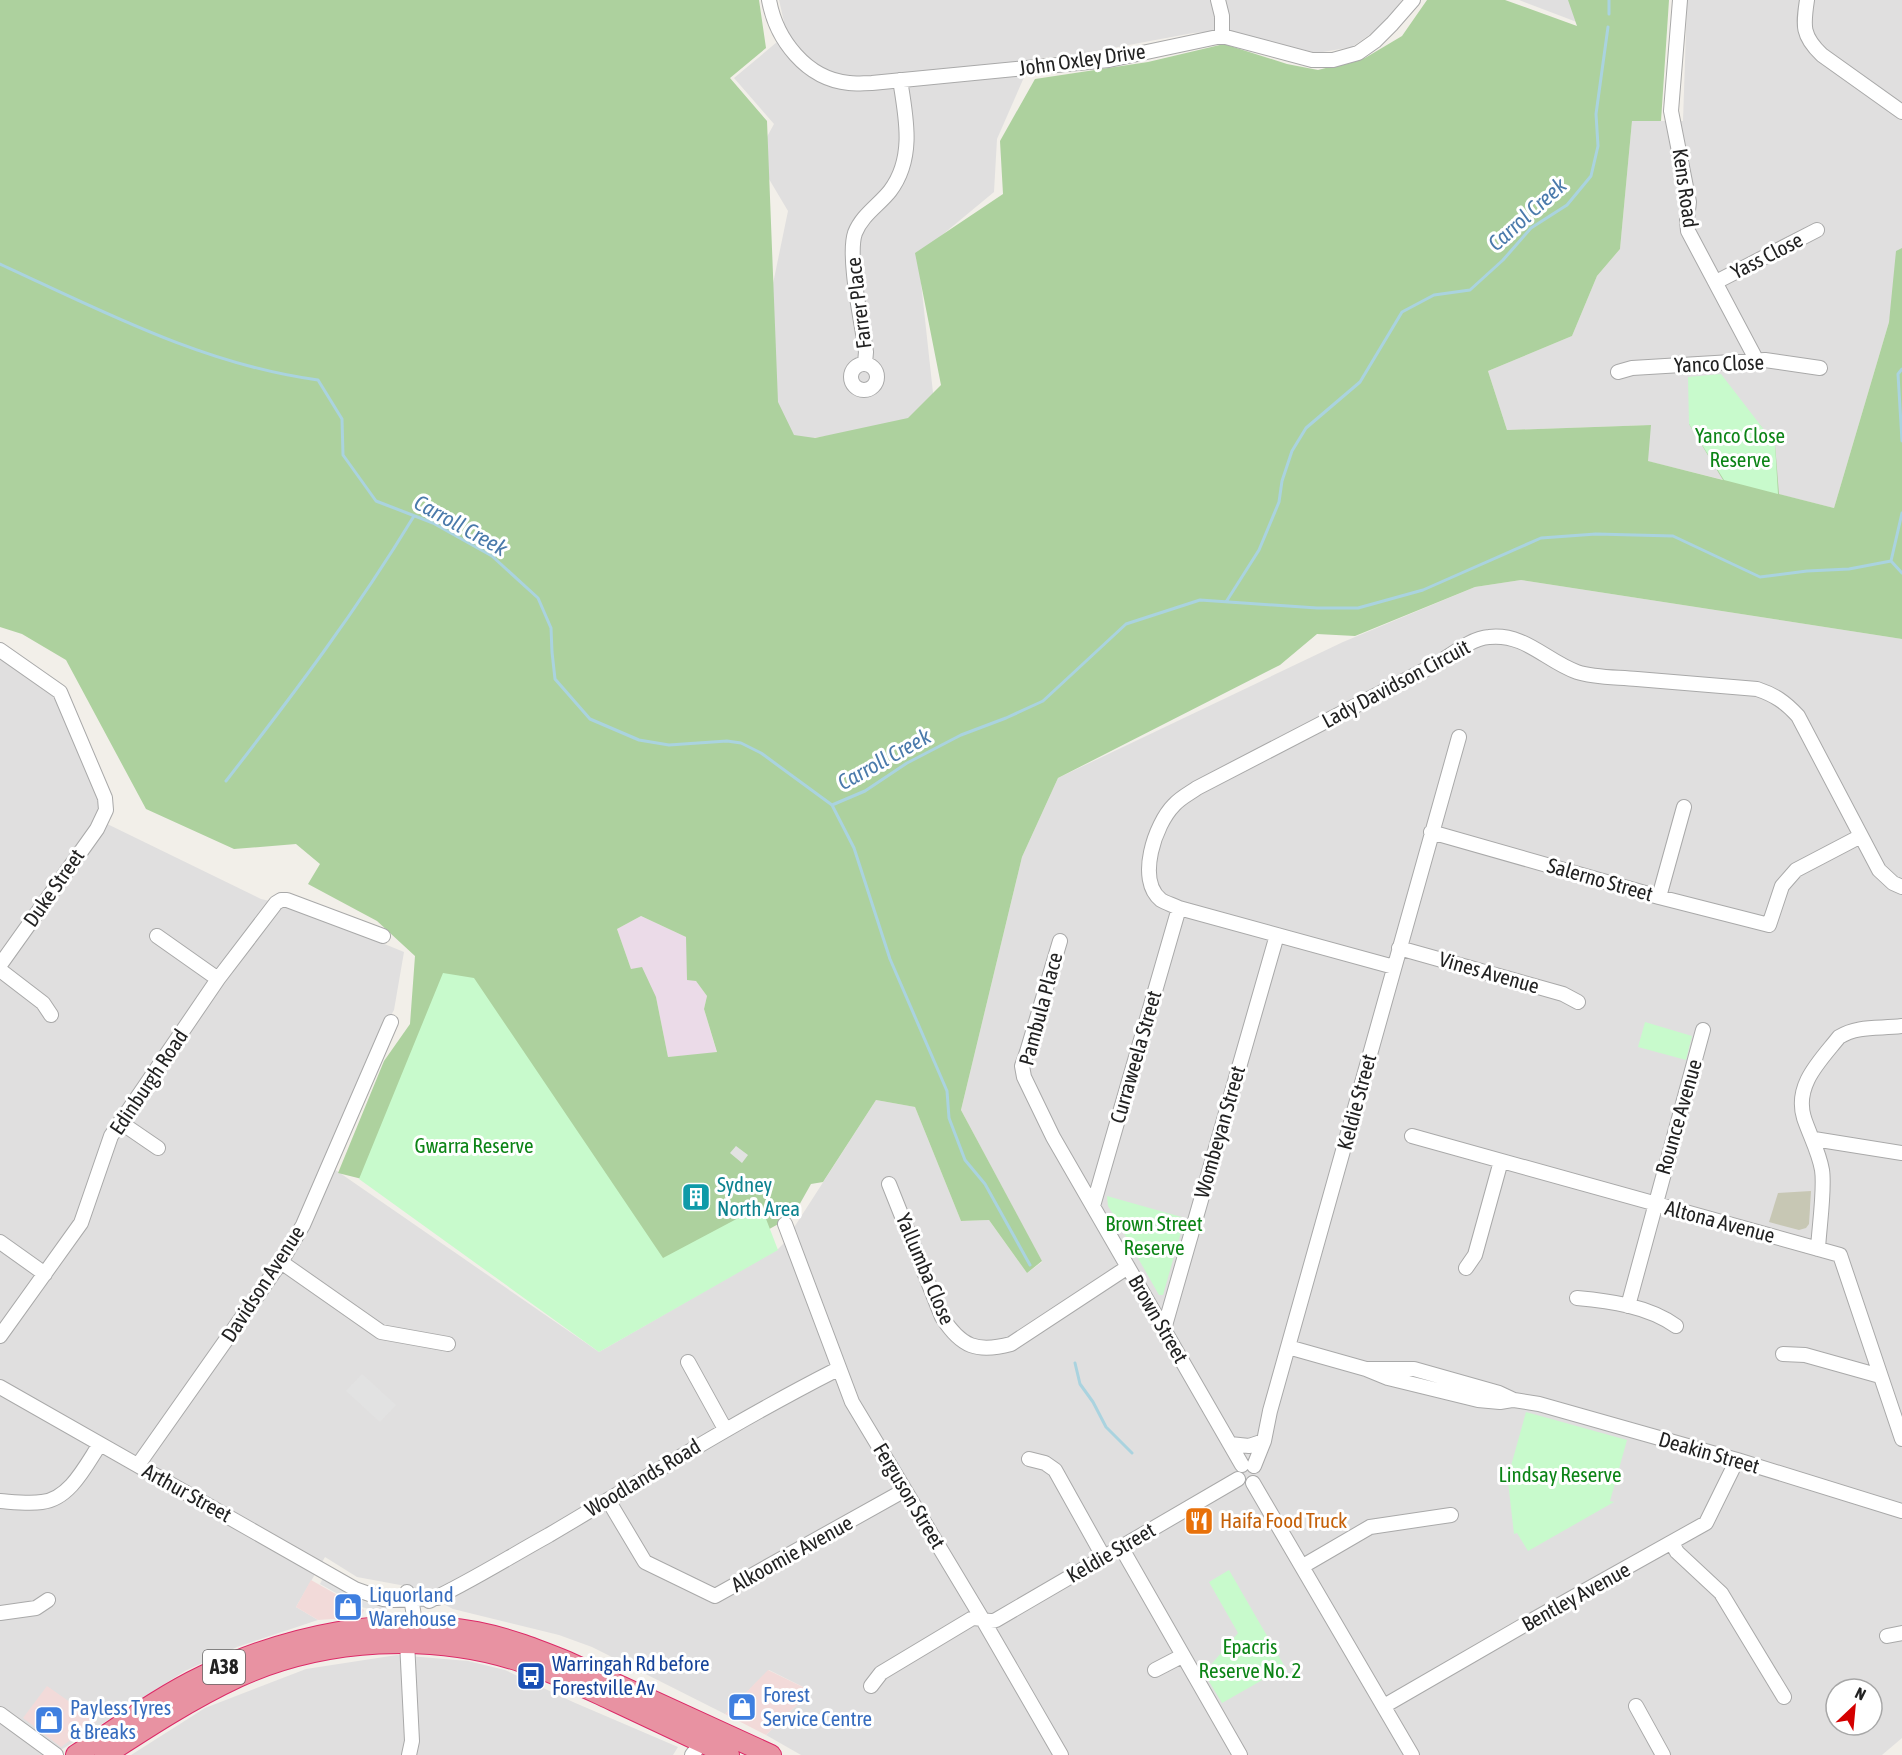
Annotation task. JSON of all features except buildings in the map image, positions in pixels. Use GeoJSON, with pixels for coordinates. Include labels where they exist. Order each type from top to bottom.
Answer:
{"type":"FeatureCollection","features":[{"type":"Feature","properties":{"kind":"highway","name":"A38"},"geometry":{"type":"LineString","coordinates":[[409,1614],[465,1647],[523,1662],[585,1688],[697,1749],[729,1755]]}},
{"type":"Feature","properties":{"kind":"highway","name":"A38"},"geometry":{"type":"LineString","coordinates":[[105,1755],[180,1708],[241,1676],[290,1659],[333,1650],[409,1614]]}},
{"type":"Feature","properties":{"kind":"highway","name":"A38"},"geometry":{"type":"LineString","coordinates":[[76,1755],[165,1697],[203,1676],[291,1641],[355,1629],[409,1614],[436,1627],[479,1632],[533,1648],[771,1755]]}},
{"type":"Feature","properties":{"kind":"street","name":"John Oxley Drive"},"geometry":{"type":"LineString","coordinates":[[769,0],[771,13],[780,35],[792,52],[805,64],[825,76],[847,83],[872,83],[1109,60],[1221,36],[1312,60],[1334,60],[1358,53],[1366,47],[1392,24],[1413,0]]}},
{"type":"Feature","properties":{"kind":"street"},"geometry":{"type":"LineString","coordinates":[[1218,0],[1222,16],[1221,36]]}},
{"type":"Feature","properties":{"kind":"street","name":"Kens Road"},"geometry":{"type":"LineString","coordinates":[[1680,0],[1671,111],[1689,202],[1688,231],[1757,361]]}},
{"type":"Feature","properties":{"kind":"street"},"geometry":{"type":"LineString","coordinates":[[1806,0],[1806,36],[1812,46],[1902,112]]}},
{"type":"Feature","properties":{"kind":"street","name":"Farrer Place"},"geometry":{"type":"LineString","coordinates":[[865,363],[866,352],[852,250],[856,232],[864,218],[891,190],[905,161],[907,127],[900,80]]}},
{"type":"Feature","properties":{"kind":"street","name":"Yass Close"},"geometry":{"type":"LineString","coordinates":[[1716,282],[1817,230]]}},
{"type":"Feature","properties":{"kind":"street","name":"Yanco Close"},"geometry":{"type":"LineString","coordinates":[[1618,372],[1632,369],[1757,361],[1820,368]]}},
{"type":"Feature","properties":{"kind":"street","name":"Lady Davidson Circuit"},"geometry":{"type":"LineString","coordinates":[[1394,968],[1179,908],[1161,900],[1151,885],[1148,871],[1160,825],[1174,805],[1197,788],[1440,662],[1468,644],[1487,637],[1506,637],[1521,641],[1578,672],[1756,689],[1774,695],[1786,703],[1798,716],[1879,870],[1893,884],[1902,887]]}},
{"type":"Feature","properties":{"kind":"street","name":"Duke Street"},"geometry":{"type":"LineString","coordinates":[[0,650],[60,692],[105,798],[106,810],[97,829],[0,965]]}},
{"type":"Feature","properties":{"kind":"street","name":"Keldie Street"},"geometry":{"type":"LineString","coordinates":[[1248,1466],[1264,1441],[1270,1411],[1459,737]]}},
{"type":"Feature","properties":{"kind":"street"},"geometry":{"type":"LineString","coordinates":[[1659,897],[1684,807]]}},
{"type":"Feature","properties":{"kind":"street","name":"Salerno Street"},"geometry":{"type":"LineString","coordinates":[[1431,832],[1659,897],[1769,925],[1782,886],[1796,870],[1861,836]]}},
{"type":"Feature","properties":{"kind":"street","name":"Edinburgh Road"},"geometry":{"type":"LineString","coordinates":[[0,1336],[81,1223],[111,1136],[218,979],[276,903],[287,900],[384,936]]}},
{"type":"Feature","properties":{"kind":"street","name":"Curraweela Street"},"geometry":{"type":"LineString","coordinates":[[1093,1206],[1179,908]]}},
{"type":"Feature","properties":{"kind":"street","name":"Wombeyan Street"},"geometry":{"type":"LineString","coordinates":[[1164,1329],[1277,934]]}},
{"type":"Feature","properties":{"kind":"street"},"geometry":{"type":"LineString","coordinates":[[158,936],[218,979]]}},
{"type":"Feature","properties":{"kind":"street","name":"Pambula Place"},"geometry":{"type":"LineString","coordinates":[[1024,1077],[1022,1066],[1060,941]]}},
{"type":"Feature","properties":{"kind":"street","name":"Vines Avenue"},"geometry":{"type":"LineString","coordinates":[[1399,948],[1563,994],[1578,1002]]}},
{"type":"Feature","properties":{"kind":"street"},"geometry":{"type":"LineString","coordinates":[[0,970],[43,1003],[51,1015]]}},
{"type":"Feature","properties":{"kind":"street","name":"Davidson Avenue"},"geometry":{"type":"LineString","coordinates":[[138,1466],[281,1262],[303,1225],[391,1022]]}},
{"type":"Feature","properties":{"kind":"street"},"geometry":{"type":"LineString","coordinates":[[1818,1249],[1822,1172],[1814,1139],[1804,1117],[1801,1098],[1806,1082],[1839,1037],[1858,1029],[1902,1026]]}},
{"type":"Feature","properties":{"kind":"street","name":"Rounce Avenue"},"geometry":{"type":"LineString","coordinates":[[1628,1306],[1703,1030]]}},
{"type":"Feature","properties":{"kind":"street","name":"Brown Street"},"geometry":{"type":"LineString","coordinates":[[1024,1077],[1053,1137],[1230,1444],[1248,1466]]}},
{"type":"Feature","properties":{"kind":"street"},"geometry":{"type":"LineString","coordinates":[[120,1122],[158,1148]]}},
{"type":"Feature","properties":{"kind":"street","name":"Altona Avenue"},"geometry":{"type":"LineString","coordinates":[[1412,1136],[1840,1255],[1902,1439]]}},
{"type":"Feature","properties":{"kind":"street"},"geometry":{"type":"LineString","coordinates":[[1814,1139],[1902,1153]]}},
{"type":"Feature","properties":{"kind":"street"},"geometry":{"type":"LineString","coordinates":[[1467,1268],[1475,1255],[1501,1161]]}},
{"type":"Feature","properties":{"kind":"street","name":"Yallumba Close"},"geometry":{"type":"LineString","coordinates":[[889,1184],[942,1317],[953,1334],[973,1346],[990,1349],[1011,1344],[1128,1267]]}},
{"type":"Feature","properties":{"kind":"street","name":"Ferguson Street"},"geometry":{"type":"LineString","coordinates":[[785,1224],[852,1402],[1061,1755]]}},
{"type":"Feature","properties":{"kind":"street"},"geometry":{"type":"LineString","coordinates":[[0,1242],[45,1274]]}},
{"type":"Feature","properties":{"kind":"street"},"geometry":{"type":"LineString","coordinates":[[281,1262],[381,1332],[448,1344]]}},
{"type":"Feature","properties":{"kind":"street"},"geometry":{"type":"LineString","coordinates":[[1577,1298],[1609,1301],[1628,1306],[1665,1318],[1676,1326]]}},
{"type":"Feature","properties":{"kind":"street","name":"Deakin Street"},"geometry":{"type":"LineString","coordinates":[[1288,1347],[1366,1369],[1414,1369],[1499,1393],[1514,1400],[1539,1404],[1737,1460],[1902,1512]]}},
{"type":"Feature","properties":{"kind":"street"},"geometry":{"type":"LineString","coordinates":[[1783,1354],[1805,1355],[1880,1376]]}},
{"type":"Feature","properties":{"kind":"street"},"geometry":{"type":"LineString","coordinates":[[688,1362],[724,1429]]}},
{"type":"Feature","properties":{"kind":"street","name":"Woodlands Road"},"geometry":{"type":"LineString","coordinates":[[394,1600],[409,1614],[441,1589],[442,1594],[466,1583],[724,1429],[834,1371],[840,1370]]}},
{"type":"Feature","properties":{"kind":"street","name":"Arthur Street"},"geometry":{"type":"LineString","coordinates":[[0,1387],[350,1586],[383,1599],[394,1600]]}},
{"type":"Feature","properties":{"kind":"street"},"geometry":{"type":"LineString","coordinates":[[1889,1399],[1902,1394]]}},
{"type":"Feature","properties":{"kind":"street"},"geometry":{"type":"LineString","coordinates":[[1230,1444],[1249,1446],[1264,1441]]}},
{"type":"Feature","properties":{"kind":"street"},"geometry":{"type":"LineString","coordinates":[[0,1501],[43,1502],[56,1498],[66,1491],[100,1444]]}},
{"type":"Feature","properties":{"kind":"street"},"geometry":{"type":"LineString","coordinates":[[1029,1459],[1045,1463],[1055,1470],[1103,1556]]}},
{"type":"Feature","properties":{"kind":"street","name":"Bentley Avenue"},"geometry":{"type":"LineString","coordinates":[[1384,1706],[1706,1523],[1737,1460]]}},
{"type":"Feature","properties":{"kind":"street"},"geometry":{"type":"LineString","coordinates":[[1248,1466],[1258,1474],[1253,1483],[1244,1484],[1238,1479],[1238,1470],[1248,1466]]}},
{"type":"Feature","properties":{"kind":"street","name":"Keldie Street"},"geometry":{"type":"LineString","coordinates":[[871,1686],[881,1673],[971,1619],[975,1617],[992,1622],[996,1620],[1238,1479]]}},
{"type":"Feature","properties":{"kind":"street"},"geometry":{"type":"LineString","coordinates":[[1253,1483],[1412,1755]]}},
{"type":"Feature","properties":{"kind":"street","name":"Alkoomie Avenue"},"geometry":{"type":"LineString","coordinates":[[608,1500],[645,1562],[715,1596],[905,1490]]}},
{"type":"Feature","properties":{"kind":"street"},"geometry":{"type":"LineString","coordinates":[[1303,1566],[1370,1527],[1451,1515]]}},
{"type":"Feature","properties":{"kind":"street"},"geometry":{"type":"LineString","coordinates":[[1672,1543],[1677,1552],[1721,1593],[1784,1697]]}},
{"type":"Feature","properties":{"kind":"street"},"geometry":{"type":"LineString","coordinates":[[1121,1547],[1240,1755]]}},
{"type":"Feature","properties":{"kind":"street","name":"Arthur Street"},"geometry":{"type":"LineString","coordinates":[[375,1595],[386,1592],[409,1614]]}},
{"type":"Feature","properties":{"kind":"street"},"geometry":{"type":"LineString","coordinates":[[0,1612],[36,1608],[48,1600]]}},
{"type":"Feature","properties":{"kind":"street"},"geometry":{"type":"LineString","coordinates":[[394,1600],[403,1612],[409,1614],[412,1741],[409,1755]]}},
{"type":"Feature","properties":{"kind":"street"},"geometry":{"type":"LineString","coordinates":[[1887,1636],[1902,1633]]}},
{"type":"Feature","properties":{"kind":"street"},"geometry":{"type":"LineString","coordinates":[[1155,1670],[1182,1656]]}},
{"type":"Feature","properties":{"kind":"street"},"geometry":{"type":"LineString","coordinates":[[1635,1706],[1663,1755]]}},
{"type":"Feature","properties":{"kind":"street"},"geometry":{"type":"LineString","coordinates":[[0,1714],[56,1755]]}},
{"type":"Feature","properties":{"kind":"shaded area"},"geometry":{"type":"Polygon","coordinates":[[[779,0],[1402,0],[1382,26],[1352,47],[1317,53],[1227,31],[1193,33],[1075,55],[1032,59],[997,139],[994,192],[918,255],[934,402],[920,422],[773,444],[749,400],[788,211],[756,157],[774,124],[734,78],[777,42],[784,22],[779,0]]]}},
{"type":"Feature","properties":{"kind":"shaded area"},"geometry":{"type":"Polygon","coordinates":[[[1519,0],[1573,0],[1582,24],[1519,0]]]}},
{"type":"Feature","properties":{"kind":"shaded area"},"geometry":{"type":"Polygon","coordinates":[[[1687,0],[1902,0],[1902,258],[1889,322],[1834,508],[1778,494],[1775,444],[1724,480],[1647,461],[1650,425],[1507,430],[1488,371],[1572,336],[1597,276],[1620,249],[1632,121],[1683,121],[1687,0]]]}},
{"type":"Feature","properties":{"kind":"shaded area"},"geometry":{"type":"Polygon","coordinates":[[[1521,580],[1902,639],[1902,1738],[1882,1755],[801,1755],[766,1735],[811,1691],[769,1670],[725,1714],[592,1647],[559,1635],[453,1609],[411,1587],[357,1577],[325,1557],[296,1607],[318,1620],[237,1647],[185,1671],[53,1755],[0,1755],[0,656],[55,697],[100,804],[97,819],[261,899],[292,906],[404,952],[394,1010],[367,1058],[324,1162],[599,1352],[778,1249],[876,1100],[915,1107],[961,1221],[989,1220],[1027,1273],[1042,1262],[961,1110],[1022,857],[1058,778],[1343,642],[1475,587],[1521,580]]]}},
{"type":"Feature","properties":{"kind":"shaded area"},"geometry":{"type":"Polygon","coordinates":[[[641,916],[686,937],[696,981],[707,996],[704,1009],[717,1053],[668,1057],[656,997],[631,969],[617,929],[641,916]]]}},
{"type":"Feature","properties":{"kind":"shaded area"},"geometry":{"type":"Polygon","coordinates":[[[736,1146],[748,1155],[742,1163],[730,1153],[736,1146]]]}},
{"type":"Feature","properties":{"kind":"shaded area"},"geometry":{"type":"Polygon","coordinates":[[[1811,1191],[1809,1224],[1806,1228],[1799,1230],[1769,1222],[1778,1193],[1811,1191]]]}},
{"type":"Feature","properties":{"kind":"shaded area"},"geometry":{"type":"Polygon","coordinates":[[[362,1374],[396,1405],[380,1422],[346,1391],[362,1374]]]}},
{"type":"Feature","properties":{"kind":"shaded area"},"geometry":{"type":"Polygon","coordinates":[[[323,1578],[366,1602],[387,1605],[386,1612],[361,1607],[320,1584],[323,1578]]]}},
{"type":"Feature","properties":{"kind":"shaded area"},"geometry":{"type":"Polygon","coordinates":[[[311,1580],[364,1610],[361,1617],[318,1620],[296,1607],[311,1580]]]}},
{"type":"Feature","properties":{"kind":"shaded area"},"geometry":{"type":"Polygon","coordinates":[[[397,1655],[468,1661],[505,1670],[678,1747],[673,1755],[131,1755],[205,1708],[306,1669],[397,1655]]]}},
{"type":"Feature","properties":{"kind":"shaded area"},"geometry":{"type":"Polygon","coordinates":[[[768,1670],[811,1691],[766,1735],[725,1714],[768,1670]]]}},
{"type":"Feature","properties":{"kind":"shaded area"},"geometry":{"type":"Polygon","coordinates":[[[47,1686],[97,1721],[61,1747],[23,1718],[47,1686]]]}},
{"type":"Feature","properties":{"kind":"green space"},"geometry":{"type":"Polygon","coordinates":[[[0,0],[759,0],[766,48],[730,78],[767,121],[778,402],[794,435],[815,438],[908,418],[941,385],[915,253],[1003,194],[1000,141],[1035,79],[1148,62],[1224,44],[1287,64],[1318,70],[1365,58],[1402,36],[1427,0],[1505,0],[1577,26],[1568,0],[1669,0],[1661,121],[1632,121],[1620,249],[1597,276],[1572,336],[1488,371],[1507,430],[1651,425],[1648,461],[1723,480],[1689,424],[1760,425],[1775,444],[1779,494],[1834,508],[1889,322],[1896,251],[1902,248],[1902,639],[1521,580],[1475,587],[1355,636],[1317,634],[1280,665],[1058,778],[1022,857],[961,1110],[1042,1261],[1027,1273],[989,1220],[961,1221],[915,1107],[876,1100],[823,1182],[811,1184],[793,1216],[638,1301],[390,1186],[338,1173],[384,1061],[410,1024],[415,956],[377,921],[308,884],[320,864],[296,844],[234,849],[146,809],[66,660],[22,634],[0,627],[0,0]],[[641,916],[617,929],[631,969],[642,967],[656,997],[668,1057],[717,1052],[704,1009],[707,996],[696,981],[687,980],[686,937],[641,916]]]}},
{"type":"Feature","properties":{"kind":"green space","name":"Yanco Close Reserve"},"geometry":{"type":"Polygon","coordinates":[[[1721,374],[1775,444],[1778,494],[1724,480],[1689,424],[1688,377],[1721,374]]]}},
{"type":"Feature","properties":{"kind":"green space","name":"Gwarra Reserve"},"geometry":{"type":"Polygon","coordinates":[[[443,973],[474,978],[663,1258],[761,1206],[778,1250],[599,1352],[359,1179],[443,973]]]}},
{"type":"Feature","properties":{"kind":"green space"},"geometry":{"type":"Polygon","coordinates":[[[1645,1022],[1692,1036],[1686,1060],[1638,1047],[1645,1022]]]}},
{"type":"Feature","properties":{"kind":"green space","name":"Brown Street Reserve"},"geometry":{"type":"Polygon","coordinates":[[[1107,1196],[1185,1218],[1163,1295],[1159,1295],[1108,1206],[1107,1196]]]}},
{"type":"Feature","properties":{"kind":"green space","name":"Lindsay Reserve"},"geometry":{"type":"Polygon","coordinates":[[[1526,1412],[1627,1440],[1610,1501],[1614,1502],[1528,1551],[1517,1533],[1514,1534],[1507,1473],[1509,1473],[1526,1412]]]}},
{"type":"Feature","properties":{"kind":"green space","name":"Epacris Reserve No. 2"},"geometry":{"type":"Polygon","coordinates":[[[1229,1570],[1285,1667],[1222,1703],[1204,1673],[1238,1633],[1209,1582],[1229,1570]]]}},
{"type":"Feature","properties":{"kind":"waterway","name":"Carrol Creek"},"geometry":{"type":"LineString","coordinates":[[1609,0],[1609,14]]}},
{"type":"Feature","properties":{"kind":"waterway","name":"Carrol Creek"},"geometry":{"type":"LineString","coordinates":[[1226,602],[1259,550],[1279,502],[1282,481],[1292,451],[1306,428],[1360,382],[1402,312],[1434,295],[1470,290],[1503,260],[1531,228],[1567,205],[1591,176],[1598,146],[1596,114],[1608,27]]}},
{"type":"Feature","properties":{"kind":"waterway","name":"Carroll Creek"},"geometry":{"type":"LineString","coordinates":[[0,264],[116,317],[195,349],[276,373],[318,380],[342,419],[343,455],[376,501],[433,523],[492,556],[538,598],[551,628],[555,679],[590,719],[639,740],[669,745],[727,741],[741,743],[761,753],[832,805],[865,791],[907,763],[961,735],[1043,701],[1126,624],[1200,600],[1317,608],[1358,608],[1423,590],[1541,538],[1596,534],[1673,536],[1760,577],[1849,569],[1891,561],[1902,573]]}},
{"type":"Feature","properties":{"kind":"waterway"},"geometry":{"type":"LineString","coordinates":[[1902,369],[1898,374],[1902,441]]}},
{"type":"Feature","properties":{"kind":"waterway"},"geometry":{"type":"LineString","coordinates":[[1891,561],[1902,513]]}},
{"type":"Feature","properties":{"kind":"waterway"},"geometry":{"type":"LineString","coordinates":[[226,781],[324,652],[414,516]]}},
{"type":"Feature","properties":{"kind":"waterway"},"geometry":{"type":"LineString","coordinates":[[832,805],[854,848],[890,959],[947,1091],[949,1118],[965,1160],[985,1184],[1030,1265]]}},
{"type":"Feature","properties":{"kind":"waterway"},"geometry":{"type":"LineString","coordinates":[[1075,1363],[1080,1384],[1093,1402],[1106,1427],[1132,1453]]}},
{"type":"Feature","properties":{"kind":"place","name":"Sydney North Area"},"geometry":{"type":"Point","coordinates":[696,1197]}},
{"type":"Feature","properties":{"kind":"place","name":"Haifa Food Truck"},"geometry":{"type":"Point","coordinates":[1199,1521]}},
{"type":"Feature","properties":{"kind":"place","name":"Liquorland Warehouse"},"geometry":{"type":"Point","coordinates":[348,1607]}},
{"type":"Feature","properties":{"kind":"place","name":"Warringah Rd before Forestville Av"},"geometry":{"type":"Point","coordinates":[531,1676]}},
{"type":"Feature","properties":{"kind":"place","name":"Forest Service Centre"},"geometry":{"type":"Point","coordinates":[742,1707]}},
{"type":"Feature","properties":{"kind":"place","name":"Payless Tyres & Breaks"},"geometry":{"type":"Point","coordinates":[49,1720]}}]}
